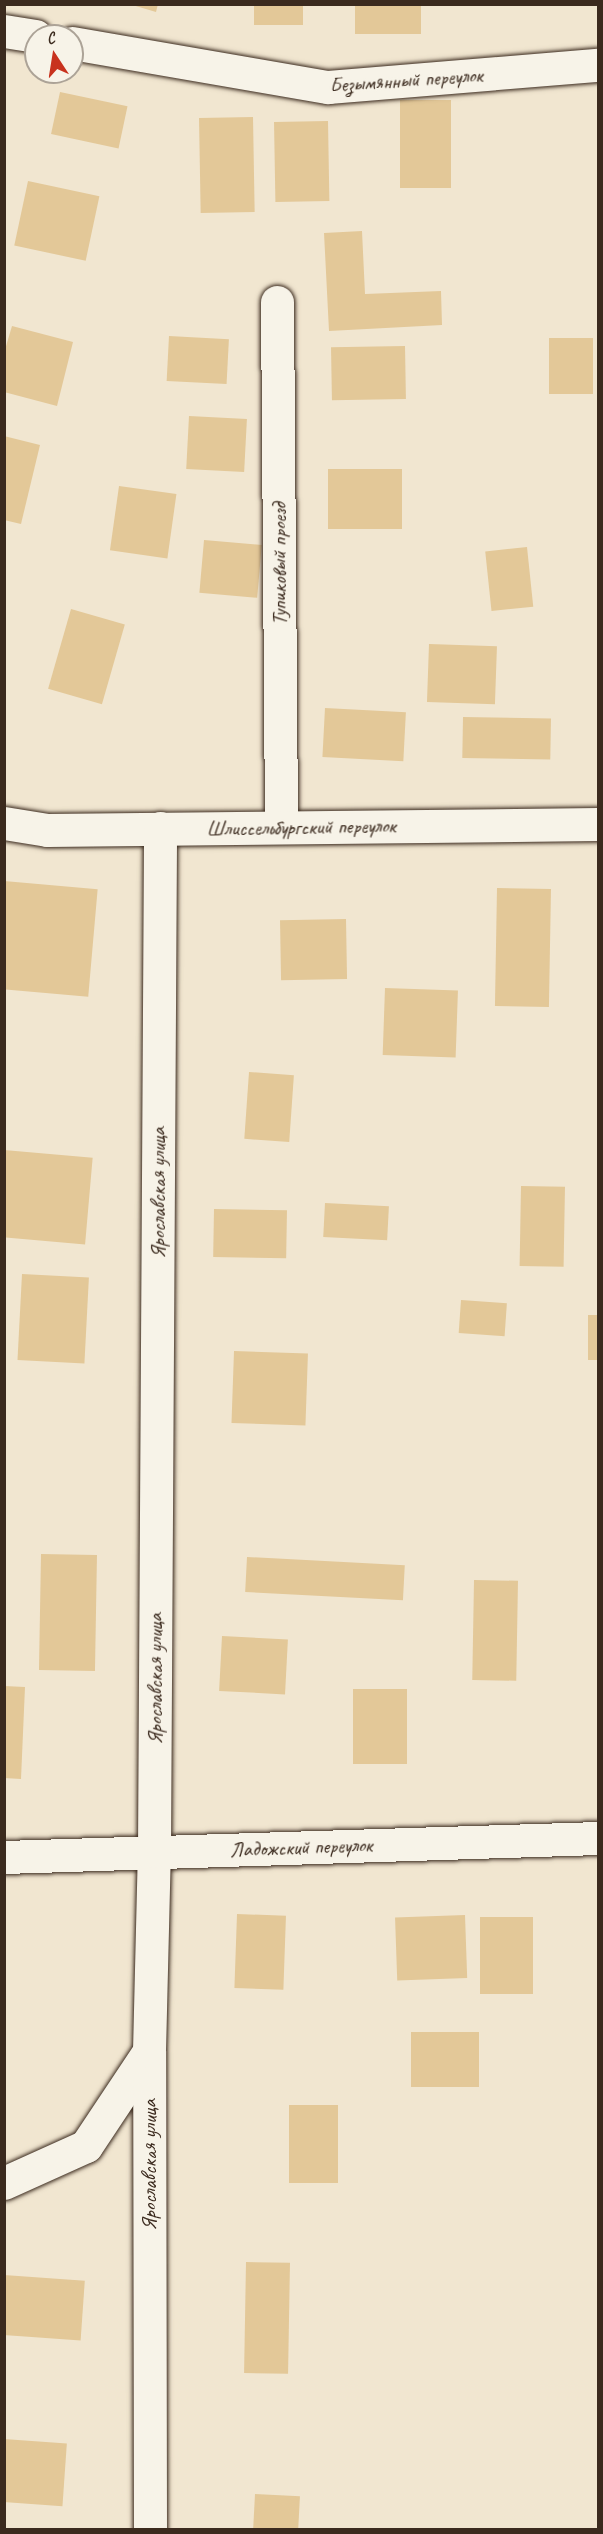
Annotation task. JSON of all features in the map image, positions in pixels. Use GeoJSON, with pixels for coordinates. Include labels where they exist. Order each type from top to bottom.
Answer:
{"type":"FeatureCollection","features":[{"type":"Feature","properties":{"kind":"street"},"geometry":{"type":"LineString","coordinates":[[4,31],[24,34]]}},
{"type":"Feature","properties":{"kind":"street","name":"Безымянный переулок"},"geometry":{"type":"LineString","coordinates":[[84,45],[328,87],[598,65]]}},
{"type":"Feature","properties":{"kind":"street","name":"Тупиковый проезд"},"geometry":{"type":"LineString","coordinates":[[278,302],[281,827]]}},
{"type":"Feature","properties":{"kind":"street","name":"Шлиссельбургский переулок"},"geometry":{"type":"LineString","coordinates":[[4,823],[46,830],[598,824]]}},
{"type":"Feature","properties":{"kind":"street","name":"Ярославская улица"},"geometry":{"type":"LineString","coordinates":[[150,2529],[149,2051],[154,1851],[160,828]]}},
{"type":"Feature","properties":{"kind":"street","name":"Ладожский переулок"},"geometry":{"type":"LineString","coordinates":[[4,1857],[598,1838]]}},
{"type":"Feature","properties":{"kind":"street"},"geometry":{"type":"LineString","coordinates":[[4,2183],[86,2146],[149,2051]]}},
{"type":"Feature","properties":{"kind":"building"},"geometry":{"type":"Polygon","coordinates":[[[129,4],[158,4],[156,12],[129,4]]]}},
{"type":"Feature","properties":{"kind":"building"},"geometry":{"type":"Polygon","coordinates":[[[254,4],[303,4],[303,25],[254,25],[254,4]]]}},
{"type":"Feature","properties":{"kind":"building"},"geometry":{"type":"Polygon","coordinates":[[[355,4],[421,4],[421,34],[355,34],[355,4]]]}},
{"type":"Feature","properties":{"kind":"building"},"geometry":{"type":"Polygon","coordinates":[[[60,92],[127,106],[119,148],[51,134],[60,92]]]}},
{"type":"Feature","properties":{"kind":"building"},"geometry":{"type":"Polygon","coordinates":[[[400,100],[451,100],[451,188],[400,188],[400,100]]]}},
{"type":"Feature","properties":{"kind":"building"},"geometry":{"type":"Polygon","coordinates":[[[253,117],[255,212],[201,213],[199,118],[253,117]]]}},
{"type":"Feature","properties":{"kind":"building"},"geometry":{"type":"Polygon","coordinates":[[[328,121],[329,201],[275,202],[274,122],[328,121]]]}},
{"type":"Feature","properties":{"kind":"building"},"geometry":{"type":"Polygon","coordinates":[[[28,181],[99,196],[86,261],[14,246],[28,181]]]}},
{"type":"Feature","properties":{"kind":"building"},"geometry":{"type":"Polygon","coordinates":[[[362,231],[365,294],[441,291],[442,325],[329,331],[324,233],[362,231]]]}},
{"type":"Feature","properties":{"kind":"building"},"geometry":{"type":"Polygon","coordinates":[[[12,326],[73,342],[57,406],[4,392],[4,353],[12,326]]]}},
{"type":"Feature","properties":{"kind":"building"},"geometry":{"type":"Polygon","coordinates":[[[169,336],[229,339],[227,384],[167,381],[169,336]]]}},
{"type":"Feature","properties":{"kind":"building"},"geometry":{"type":"Polygon","coordinates":[[[549,338],[593,338],[593,394],[549,394],[549,338]]]}},
{"type":"Feature","properties":{"kind":"building"},"geometry":{"type":"Polygon","coordinates":[[[405,346],[406,399],[332,400],[331,347],[405,346]]]}},
{"type":"Feature","properties":{"kind":"building"},"geometry":{"type":"Polygon","coordinates":[[[189,416],[247,419],[244,472],[186,469],[189,416]]]}},
{"type":"Feature","properties":{"kind":"building"},"geometry":{"type":"Polygon","coordinates":[[[4,436],[40,445],[21,524],[4,520],[4,436]]]}},
{"type":"Feature","properties":{"kind":"building"},"geometry":{"type":"Polygon","coordinates":[[[328,469],[402,469],[402,529],[328,529],[328,469]]]}},
{"type":"Feature","properties":{"kind":"building"},"geometry":{"type":"Polygon","coordinates":[[[119,486],[176,494],[167,558],[110,550],[119,486]]]}},
{"type":"Feature","properties":{"kind":"building"},"geometry":{"type":"Polygon","coordinates":[[[204,540],[262,545],[257,598],[199,593],[204,540]]]}},
{"type":"Feature","properties":{"kind":"building"},"geometry":{"type":"Polygon","coordinates":[[[527,547],[533,607],[492,611],[485,551],[527,547]]]}},
{"type":"Feature","properties":{"kind":"building"},"geometry":{"type":"Polygon","coordinates":[[[71,609],[125,624],[102,704],[48,689],[71,609]]]}},
{"type":"Feature","properties":{"kind":"building"},"geometry":{"type":"Polygon","coordinates":[[[429,644],[497,646],[495,704],[427,702],[429,644]]]}},
{"type":"Feature","properties":{"kind":"building"},"geometry":{"type":"Polygon","coordinates":[[[325,708],[406,712],[403,761],[322,757],[325,708]]]}},
{"type":"Feature","properties":{"kind":"building"},"geometry":{"type":"Polygon","coordinates":[[[463,717],[551,719],[550,760],[462,758],[463,717]]]}},
{"type":"Feature","properties":{"kind":"building"},"geometry":{"type":"Polygon","coordinates":[[[4,881],[98,889],[88,997],[4,989],[4,881]]]}},
{"type":"Feature","properties":{"kind":"building"},"geometry":{"type":"Polygon","coordinates":[[[497,888],[551,889],[549,1007],[495,1006],[497,888]]]}},
{"type":"Feature","properties":{"kind":"building"},"geometry":{"type":"Polygon","coordinates":[[[346,919],[347,979],[281,980],[280,920],[346,919]]]}},
{"type":"Feature","properties":{"kind":"building"},"geometry":{"type":"Polygon","coordinates":[[[385,988],[458,991],[456,1058],[383,1055],[385,988]]]}},
{"type":"Feature","properties":{"kind":"building"},"geometry":{"type":"Polygon","coordinates":[[[249,1072],[294,1075],[289,1142],[244,1139],[249,1072]]]}},
{"type":"Feature","properties":{"kind":"building"},"geometry":{"type":"Polygon","coordinates":[[[4,1150],[93,1158],[85,1244],[4,1237],[4,1150]]]}},
{"type":"Feature","properties":{"kind":"building"},"geometry":{"type":"Polygon","coordinates":[[[521,1186],[565,1187],[564,1267],[520,1266],[521,1186]]]}},
{"type":"Feature","properties":{"kind":"building"},"geometry":{"type":"Polygon","coordinates":[[[325,1203],[389,1206],[387,1240],[323,1237],[325,1203]]]}},
{"type":"Feature","properties":{"kind":"building"},"geometry":{"type":"Polygon","coordinates":[[[214,1209],[287,1210],[286,1258],[213,1257],[214,1209]]]}},
{"type":"Feature","properties":{"kind":"building"},"geometry":{"type":"Polygon","coordinates":[[[22,1274],[89,1278],[84,1363],[17,1360],[22,1274]]]}},
{"type":"Feature","properties":{"kind":"building"},"geometry":{"type":"Polygon","coordinates":[[[461,1300],[507,1303],[505,1336],[459,1333],[461,1300]]]}},
{"type":"Feature","properties":{"kind":"building"},"geometry":{"type":"Polygon","coordinates":[[[588,1315],[598,1315],[598,1360],[588,1360],[588,1315]]]}},
{"type":"Feature","properties":{"kind":"building"},"geometry":{"type":"Polygon","coordinates":[[[234,1351],[308,1354],[305,1426],[231,1423],[234,1351]]]}},
{"type":"Feature","properties":{"kind":"building"},"geometry":{"type":"Polygon","coordinates":[[[41,1554],[97,1555],[95,1671],[39,1670],[41,1554]]]}},
{"type":"Feature","properties":{"kind":"building"},"geometry":{"type":"Polygon","coordinates":[[[247,1557],[405,1565],[403,1600],[245,1592],[247,1557]]]}},
{"type":"Feature","properties":{"kind":"building"},"geometry":{"type":"Polygon","coordinates":[[[474,1580],[518,1581],[516,1681],[472,1680],[474,1580]]]}},
{"type":"Feature","properties":{"kind":"building"},"geometry":{"type":"Polygon","coordinates":[[[222,1636],[288,1639],[285,1694],[219,1691],[222,1636]]]}},
{"type":"Feature","properties":{"kind":"building"},"geometry":{"type":"Polygon","coordinates":[[[4,1686],[25,1687],[21,1779],[4,1778],[4,1686]]]}},
{"type":"Feature","properties":{"kind":"building"},"geometry":{"type":"Polygon","coordinates":[[[353,1689],[407,1689],[407,1764],[353,1764],[353,1689]]]}},
{"type":"Feature","properties":{"kind":"building"},"geometry":{"type":"Polygon","coordinates":[[[237,1914],[286,1916],[283,1990],[234,1988],[237,1914]]]}},
{"type":"Feature","properties":{"kind":"building"},"geometry":{"type":"Polygon","coordinates":[[[465,1915],[467,1978],[397,1980],[395,1917],[465,1915]]]}},
{"type":"Feature","properties":{"kind":"building"},"geometry":{"type":"Polygon","coordinates":[[[480,1917],[533,1917],[533,1994],[480,1994],[480,1917]]]}},
{"type":"Feature","properties":{"kind":"building"},"geometry":{"type":"Polygon","coordinates":[[[411,2032],[479,2032],[479,2087],[411,2087],[411,2032]]]}},
{"type":"Feature","properties":{"kind":"building"},"geometry":{"type":"Polygon","coordinates":[[[289,2105],[338,2105],[338,2183],[289,2183],[289,2105]]]}},
{"type":"Feature","properties":{"kind":"building"},"geometry":{"type":"Polygon","coordinates":[[[246,2262],[290,2263],[288,2374],[244,2373],[246,2262]]]}},
{"type":"Feature","properties":{"kind":"building"},"geometry":{"type":"Polygon","coordinates":[[[4,2275],[85,2281],[81,2341],[4,2335],[4,2275]]]}},
{"type":"Feature","properties":{"kind":"building"},"geometry":{"type":"Polygon","coordinates":[[[4,2439],[67,2443],[62,2506],[4,2502],[4,2439]]]}},
{"type":"Feature","properties":{"kind":"building"},"geometry":{"type":"Polygon","coordinates":[[[255,2494],[300,2496],[298,2530],[253,2529],[255,2494]]]}}]}
